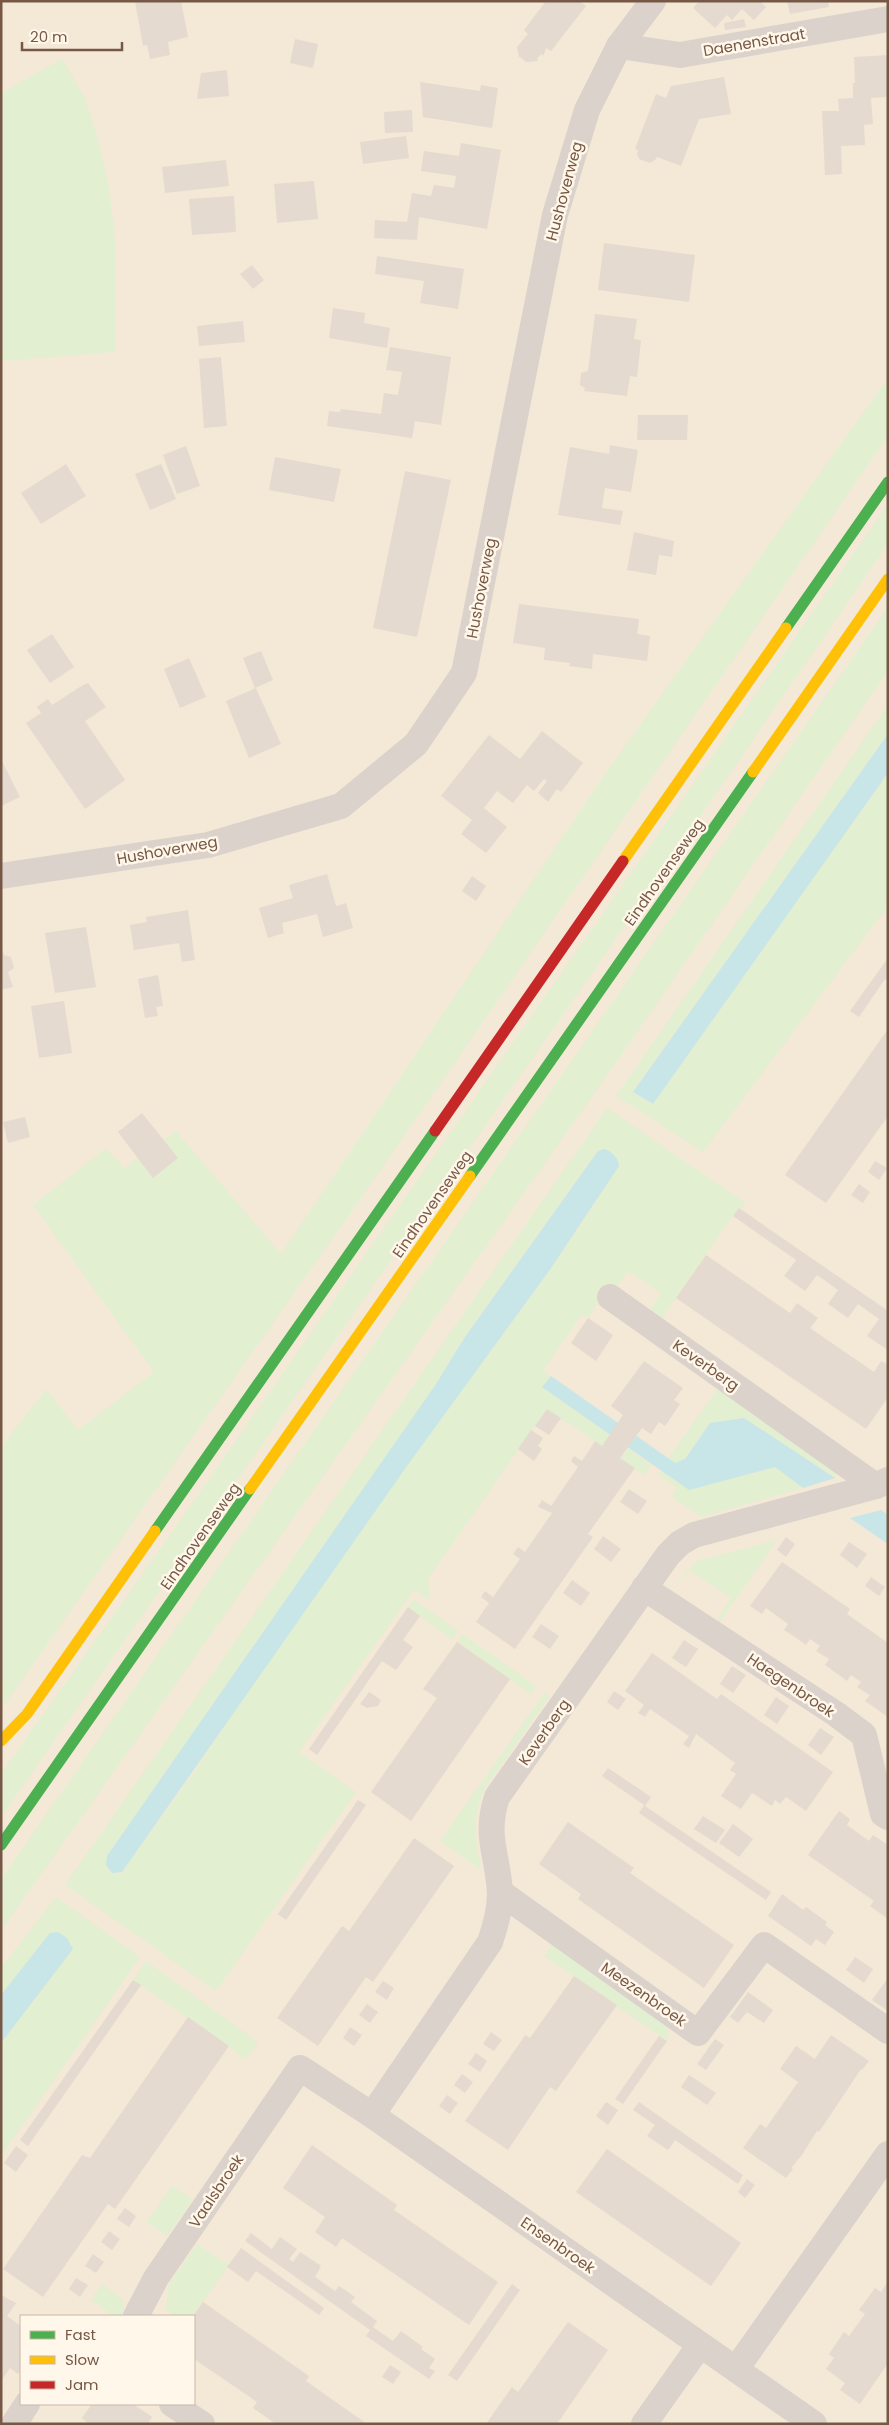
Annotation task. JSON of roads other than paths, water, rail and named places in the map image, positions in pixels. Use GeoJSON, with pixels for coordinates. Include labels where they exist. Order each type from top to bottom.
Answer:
{"type":"FeatureCollection","features":[{"type":"Feature","properties":{"kind":"main road"},"geometry":{"type":"LineString","coordinates":[[1,1742],[27,1714],[888,482]]}},
{"type":"Feature","properties":{"kind":"main road","name":"Eindhovenseweg"},"geometry":{"type":"LineString","coordinates":[[1,1845],[888,579]]}},
{"type":"Feature","properties":{"kind":"street","name":"Hushoverweg"},"geometry":{"type":"LineString","coordinates":[[1,876],[208,845],[341,806],[416,744],[464,673],[555,215],[587,110],[619,46],[653,1]]}},
{"type":"Feature","properties":{"kind":"street","name":"Daenenstraat"},"geometry":{"type":"LineString","coordinates":[[619,46],[680,55],[888,19]]}},
{"type":"Feature","properties":{"kind":"street","name":"Keverberg"},"geometry":{"type":"LineString","coordinates":[[610,1297],[882,1483]]}},
{"type":"Feature","properties":{"kind":"street","name":"Keverberg"},"geometry":{"type":"LineString","coordinates":[[372,2115],[490,1942],[498,1917],[500,1892],[492,1843],[491,1817],[497,1797],[668,1554],[680,1543],[694,1535],[882,1483]]}},
{"type":"Feature","properties":{"kind":"street","name":"Haegenbroek"},"geometry":{"type":"LineString","coordinates":[[644,1588],[836,1714],[864,1736],[883,1814],[888,1817]]}},
{"type":"Feature","properties":{"kind":"street","name":"Meezenbroek"},"geometry":{"type":"LineString","coordinates":[[500,1892],[698,2033],[764,1946],[888,2031]]}},
{"type":"Feature","properties":{"kind":"street","name":"Ensenbroek"},"geometry":{"type":"LineString","coordinates":[[300,2068],[372,2115],[814,2424]]}},
{"type":"Feature","properties":{"kind":"street","name":"Vaalsbroek"},"geometry":{"type":"LineString","coordinates":[[137,2315],[156,2278],[300,2068]]}},
{"type":"Feature","properties":{"kind":"street"},"geometry":{"type":"LineString","coordinates":[[736,2369],[885,2163]]}},
{"type":"Feature","properties":{"kind":"street"},"geometry":{"type":"LineString","coordinates":[[644,2424],[700,2345]]}},
{"type":"Feature","properties":{"kind":"street"},"geometry":{"type":"LineString","coordinates":[[14,2424],[26,2405]]}},
{"type":"Feature","properties":{"kind":"street"},"geometry":{"type":"LineString","coordinates":[[174,2405],[202,2424]]}},
{"type":"Feature","properties":{"kind":"water"},"geometry":{"type":"Polygon","coordinates":[[[888,734],[888,773],[653,1104],[633,1092],[888,734]]]}},
{"type":"Feature","properties":{"kind":"water"},"geometry":{"type":"Polygon","coordinates":[[[605,1149],[615,1156],[619,1166],[549,1271],[407,1466],[122,1872],[112,1873],[106,1865],[107,1856],[434,1387],[465,1337],[598,1151],[605,1149]]]}},
{"type":"Feature","properties":{"kind":"water"},"geometry":{"type":"Polygon","coordinates":[[[551,1376],[675,1463],[685,1459],[710,1423],[744,1418],[835,1478],[803,1488],[775,1467],[689,1490],[542,1387],[551,1376]]]}},
{"type":"Feature","properties":{"kind":"water"},"geometry":{"type":"Polygon","coordinates":[[[881,1510],[888,1515],[888,1544],[850,1518],[881,1510]]]}},
{"type":"Feature","properties":{"kind":"water"},"geometry":{"type":"Polygon","coordinates":[[[58,1932],[67,1938],[73,1949],[1,2043],[1,1995],[50,1933],[58,1932]]]}}]}
